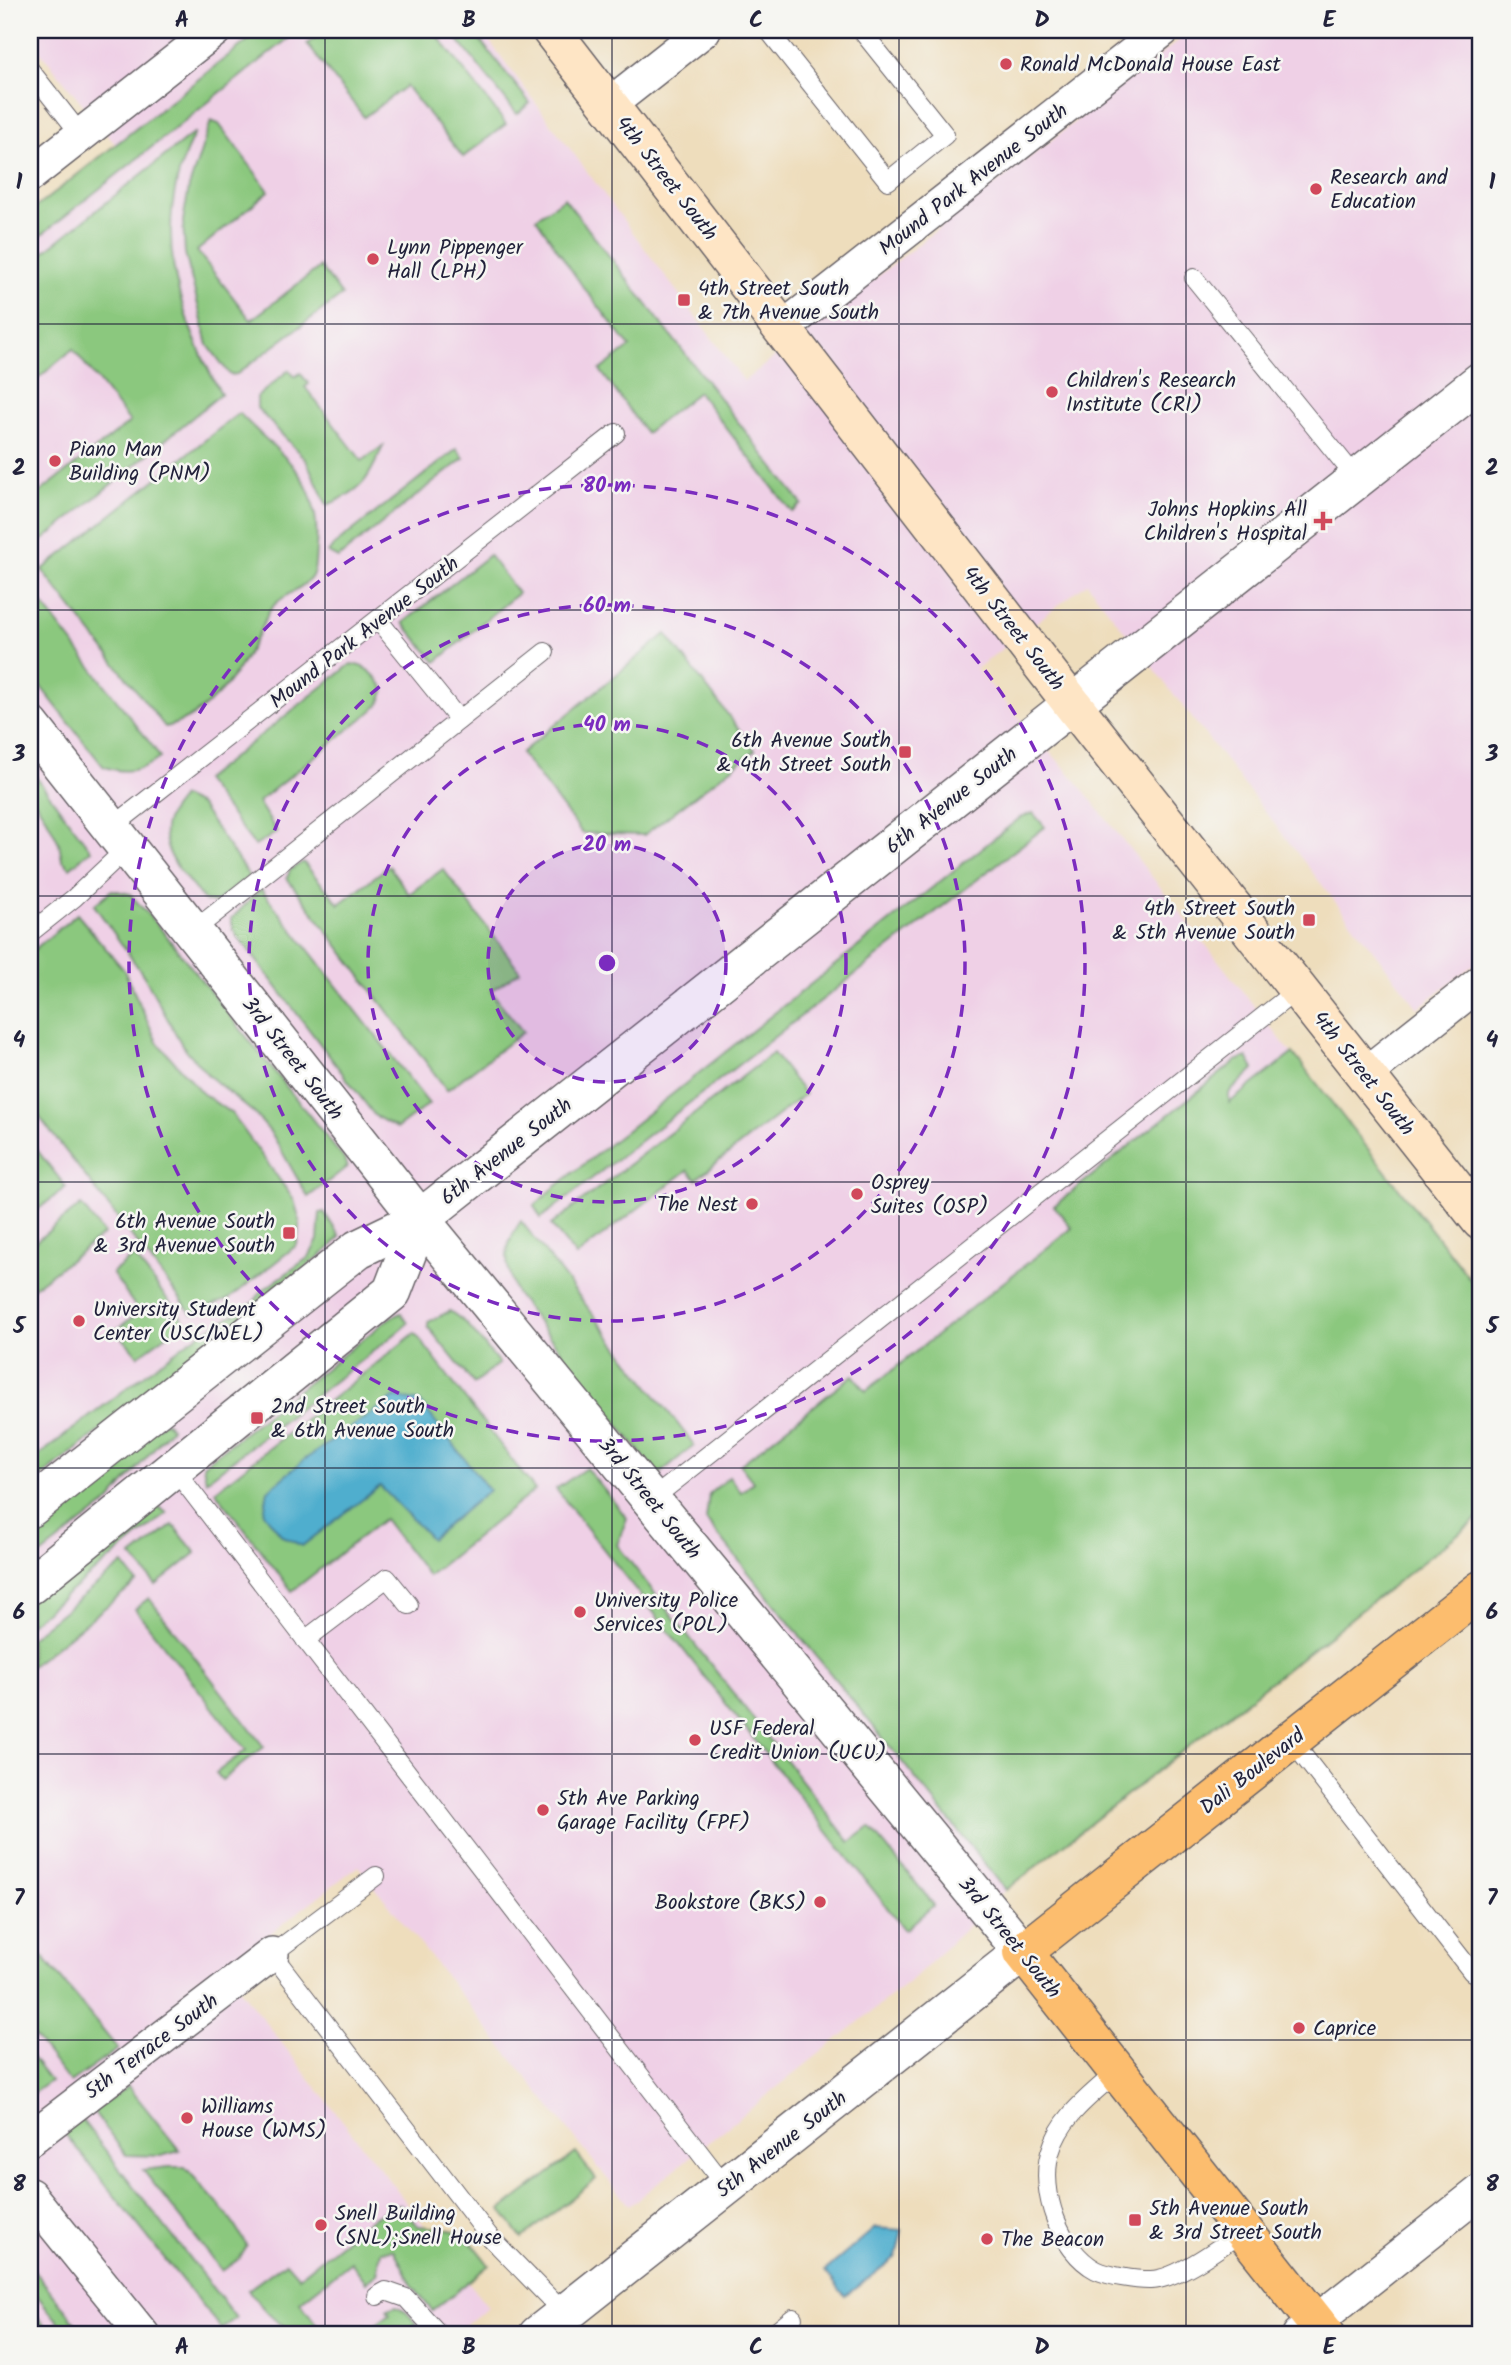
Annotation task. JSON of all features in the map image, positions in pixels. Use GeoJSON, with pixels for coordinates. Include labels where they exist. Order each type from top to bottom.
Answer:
{"type":"FeatureCollection","features":[{"type":"Feature","properties":{"kind":"main road","name":"4th Street South"},"geometry":{"type":"LineString","coordinates":[[551,30],[1073,705],[1481,1221]]}},
{"type":"Feature","properties":{"kind":"main road","name":"Dali Boulevard"},"geometry":{"type":"LineString","coordinates":[[1023,1952],[1481,1591]]}},
{"type":"Feature","properties":{"kind":"main road","name":"3rd Street South"},"geometry":{"type":"LineString","coordinates":[[1023,1952],[1243,2231],[1313,2331]]}},
{"type":"Feature","properties":{"kind":"street"},"geometry":{"type":"LineString","coordinates":[[30,174],[215,30]]}},
{"type":"Feature","properties":{"kind":"street"},"geometry":{"type":"LineString","coordinates":[[610,104],[704,30]]}},
{"type":"Feature","properties":{"kind":"street","name":"Mound Park Avenue South"},"geometry":{"type":"LineString","coordinates":[[783,328],[1163,30]]}},
{"type":"Feature","properties":{"kind":"street","name":"6th Avenue South"},"geometry":{"type":"LineString","coordinates":[[30,1508],[358,1249],[420,1219],[1481,381]]}},
{"type":"Feature","properties":{"kind":"street","name":"3rd Street South"},"geometry":{"type":"LineString","coordinates":[[30,725],[420,1219],[1023,1952]]}},
{"type":"Feature","properties":{"kind":"street"},"geometry":{"type":"LineString","coordinates":[[1365,1074],[1481,982]]}},
{"type":"Feature","properties":{"kind":"street","name":"6th Avenue South"},"geometry":{"type":"LineString","coordinates":[[30,1585],[392,1292],[420,1219]]}},
{"type":"Feature","properties":{"kind":"street","name":"5th Avenue South"},"geometry":{"type":"LineString","coordinates":[[552,2325],[1023,1952]]}},
{"type":"Feature","properties":{"kind":"street","name":"5th Terrace South"},"geometry":{"type":"LineString","coordinates":[[30,2139],[272,1954]]}},
{"type":"Feature","properties":{"kind":"street"},"geometry":{"type":"LineString","coordinates":[[1313,2331],[1481,2191]]}},
{"type":"Feature","properties":{"kind":"street"},"geometry":{"type":"LineString","coordinates":[[30,2195],[143,2335]]}},
{"type":"Feature","properties":{"kind":"lane"},"geometry":{"type":"LineString","coordinates":[[768,30],[888,181],[945,135],[862,30]]}},
{"type":"Feature","properties":{"kind":"lane"},"geometry":{"type":"LineString","coordinates":[[30,70],[81,135]]}},
{"type":"Feature","properties":{"kind":"lane"},"geometry":{"type":"LineString","coordinates":[[1194,278],[1357,479]]}},
{"type":"Feature","properties":{"kind":"lane","name":"Mound Park Avenue South"},"geometry":{"type":"LineString","coordinates":[[30,933],[74,898],[119,838],[379,621],[616,433]]}},
{"type":"Feature","properties":{"kind":"lane"},"geometry":{"type":"LineString","coordinates":[[379,621],[459,720]]}},
{"type":"Feature","properties":{"kind":"lane"},"geometry":{"type":"LineString","coordinates":[[193,931],[545,652]]}},
{"type":"Feature","properties":{"kind":"lane"},"geometry":{"type":"LineString","coordinates":[[651,1500],[1298,989]]}},
{"type":"Feature","properties":{"kind":"lane"},"geometry":{"type":"LineString","coordinates":[[175,1470],[726,2187]]}},
{"type":"Feature","properties":{"kind":"lane"},"geometry":{"type":"LineString","coordinates":[[305,1640],[387,1578],[409,1605]]}},
{"type":"Feature","properties":{"kind":"lane"},"geometry":{"type":"LineString","coordinates":[[1291,1740],[1472,1972]]}},
{"type":"Feature","properties":{"kind":"lane"},"geometry":{"type":"LineString","coordinates":[[376,1876],[272,1954],[489,2236],[552,2325]]}},
{"type":"Feature","properties":{"kind":"lane"},"geometry":{"type":"LineString","coordinates":[[1118,2071],[1070,2114],[1050,2153],[1048,2192],[1062,2238],[1096,2270],[1151,2281],[1199,2262],[1243,2231]]}},
{"type":"Feature","properties":{"kind":"lane"},"geometry":{"type":"LineString","coordinates":[[377,2296],[386,2291],[406,2298],[440,2335]]}},
{"type":"Feature","properties":{"kind":"lane"},"geometry":{"type":"LineString","coordinates":[[772,2335],[793,2318]]}},
{"type":"Feature","properties":{"kind":"shaded area"},"geometry":{"type":"Polygon","coordinates":[[[30,30],[481,30],[744,381],[1192,30],[1481,30],[1481,959],[1418,1008],[1087,583],[976,669],[1077,782],[1481,1293],[1481,1516],[1006,1890],[915,1977],[629,2206],[358,1866],[224,1969],[488,2307],[453,2335],[30,2335],[30,212],[115,144],[30,39],[30,30]]]}},
{"type":"Feature","properties":{"kind":"green space"},"geometry":{"type":"Polygon","coordinates":[[[261,30],[299,30],[30,244],[30,212],[261,30]]]}},
{"type":"Feature","properties":{"kind":"green space"},"geometry":{"type":"Polygon","coordinates":[[[326,30],[433,30],[506,124],[463,157],[406,86],[364,117],[307,44],[326,30]]]}},
{"type":"Feature","properties":{"kind":"green space"},"geometry":{"type":"Polygon","coordinates":[[[450,30],[472,30],[530,103],[517,114],[450,30]]]}},
{"type":"Feature","properties":{"kind":"green space"},"geometry":{"type":"Polygon","coordinates":[[[211,121],[219,124],[269,191],[197,251],[251,320],[320,267],[342,295],[237,374],[230,375],[208,345],[185,253],[183,221],[189,187],[211,121]]]}},
{"type":"Feature","properties":{"kind":"green space"},"geometry":{"type":"Polygon","coordinates":[[[195,132],[181,166],[173,200],[171,233],[174,266],[180,298],[191,330],[221,394],[30,551],[30,500],[130,422],[73,349],[30,385],[30,263],[195,132]]]}},
{"type":"Feature","properties":{"kind":"green space"},"geometry":{"type":"Polygon","coordinates":[[[564,198],[802,504],[792,512],[698,392],[646,433],[600,370],[630,347],[581,284],[536,218],[564,198]]]}},
{"type":"Feature","properties":{"kind":"green space"},"geometry":{"type":"Polygon","coordinates":[[[289,370],[295,377],[300,373],[309,384],[305,387],[362,461],[383,446],[373,468],[362,483],[348,495],[327,505],[306,460],[257,408],[257,397],[289,370]]]}},
{"type":"Feature","properties":{"kind":"green space"},"geometry":{"type":"Polygon","coordinates":[[[239,413],[285,457],[306,486],[313,503],[316,524],[314,570],[309,580],[274,605],[249,652],[214,699],[183,721],[165,727],[42,570],[239,413]]]}},
{"type":"Feature","properties":{"kind":"green space"},"geometry":{"type":"Polygon","coordinates":[[[457,449],[464,458],[338,558],[328,553],[333,546],[457,449]]]}},
{"type":"Feature","properties":{"kind":"green space"},"geometry":{"type":"Polygon","coordinates":[[[489,555],[518,593],[436,662],[403,623],[489,555]]]}},
{"type":"Feature","properties":{"kind":"green space"},"geometry":{"type":"Polygon","coordinates":[[[30,588],[160,758],[146,766],[126,771],[103,766],[30,673],[30,588]]]}},
{"type":"Feature","properties":{"kind":"green space"},"geometry":{"type":"Polygon","coordinates":[[[666,634],[755,750],[644,835],[582,833],[521,753],[666,634]]]}},
{"type":"Feature","properties":{"kind":"green space"},"geometry":{"type":"Polygon","coordinates":[[[351,664],[367,669],[385,689],[379,705],[258,802],[277,832],[255,846],[204,780],[351,664]]]}},
{"type":"Feature","properties":{"kind":"green space"},"geometry":{"type":"Polygon","coordinates":[[[30,769],[91,850],[70,868],[62,860],[59,843],[30,794],[30,769]]]}},
{"type":"Feature","properties":{"kind":"green space"},"geometry":{"type":"Polygon","coordinates":[[[182,797],[200,805],[249,876],[215,903],[205,901],[169,853],[165,831],[168,817],[182,797]]]}},
{"type":"Feature","properties":{"kind":"green space"},"geometry":{"type":"Polygon","coordinates":[[[1033,813],[1045,827],[541,1218],[534,1206],[554,1188],[1020,818],[1033,813]]]}},
{"type":"Feature","properties":{"kind":"green space"},"geometry":{"type":"Polygon","coordinates":[[[303,862],[339,904],[389,866],[409,894],[443,869],[520,971],[491,991],[523,1032],[447,1090],[287,878],[290,870],[303,862]]]}},
{"type":"Feature","properties":{"kind":"green space"},"geometry":{"type":"Polygon","coordinates":[[[261,889],[429,1104],[397,1128],[375,1116],[234,931],[231,919],[261,889]]]}},
{"type":"Feature","properties":{"kind":"green space"},"geometry":{"type":"Polygon","coordinates":[[[112,890],[130,894],[160,928],[344,1159],[347,1167],[308,1197],[272,1134],[255,1114],[208,1075],[182,1045],[144,976],[94,905],[112,890]]]}},
{"type":"Feature","properties":{"kind":"green space"},"geometry":{"type":"Polygon","coordinates":[[[77,914],[124,970],[157,1042],[202,1093],[232,1114],[294,1200],[300,1221],[297,1245],[229,1299],[192,1314],[30,1105],[30,953],[77,914]]]}},
{"type":"Feature","properties":{"kind":"green space"},"geometry":{"type":"Polygon","coordinates":[[[773,1053],[805,1094],[696,1179],[688,1170],[576,1256],[551,1225],[773,1053]]]}},
{"type":"Feature","properties":{"kind":"green space"},"geometry":{"type":"Polygon","coordinates":[[[1293,1053],[1481,1293],[1481,1516],[1006,1890],[706,1520],[709,1494],[729,1477],[741,1492],[753,1482],[740,1465],[853,1375],[866,1391],[1072,1228],[1054,1206],[1236,1061],[1247,1057],[1254,1069],[1229,1093],[1229,1103],[1293,1053]]]}},
{"type":"Feature","properties":{"kind":"green space"},"geometry":{"type":"Polygon","coordinates":[[[30,1141],[66,1187],[30,1216],[30,1141]]]}},
{"type":"Feature","properties":{"kind":"green space"},"geometry":{"type":"Polygon","coordinates":[[[81,1205],[104,1234],[30,1290],[30,1246],[81,1205]]]}},
{"type":"Feature","properties":{"kind":"green space"},"geometry":{"type":"Polygon","coordinates":[[[324,1212],[340,1237],[329,1249],[30,1486],[30,1462],[190,1340],[253,1303],[262,1291],[309,1257],[318,1240],[320,1213],[324,1212]]]}},
{"type":"Feature","properties":{"kind":"green space"},"geometry":{"type":"Polygon","coordinates":[[[521,1221],[694,1445],[658,1475],[516,1294],[507,1257],[510,1240],[521,1221]]]}},
{"type":"Feature","properties":{"kind":"green space"},"geometry":{"type":"Polygon","coordinates":[[[134,1256],[185,1322],[138,1356],[116,1330],[139,1312],[112,1273],[134,1256]]]}},
{"type":"Feature","properties":{"kind":"green space"},"geometry":{"type":"Polygon","coordinates":[[[450,1311],[466,1323],[499,1363],[474,1384],[428,1327],[428,1322],[450,1311]]]}},
{"type":"Feature","properties":{"kind":"green space"},"geometry":{"type":"Polygon","coordinates":[[[401,1313],[408,1323],[399,1331],[206,1481],[203,1465],[391,1317],[401,1313]]]}},
{"type":"Feature","properties":{"kind":"green space"},"geometry":{"type":"Polygon","coordinates":[[[415,1333],[535,1490],[428,1576],[384,1519],[292,1591],[215,1491],[415,1333]]]}},
{"type":"Feature","properties":{"kind":"green space"},"geometry":{"type":"Polygon","coordinates":[[[165,1421],[171,1428],[109,1502],[30,1563],[30,1527],[165,1421]]]}},
{"type":"Feature","properties":{"kind":"green space"},"geometry":{"type":"Polygon","coordinates":[[[586,1468],[627,1518],[617,1545],[850,1842],[870,1827],[934,1905],[905,1930],[556,1489],[586,1468]]]}},
{"type":"Feature","properties":{"kind":"green space"},"geometry":{"type":"Polygon","coordinates":[[[153,1503],[167,1513],[30,1624],[30,1600],[153,1503]]]}},
{"type":"Feature","properties":{"kind":"green space"},"geometry":{"type":"Polygon","coordinates":[[[173,1525],[196,1553],[156,1585],[132,1557],[173,1525]]]}},
{"type":"Feature","properties":{"kind":"green space"},"geometry":{"type":"Polygon","coordinates":[[[123,1564],[137,1582],[30,1667],[30,1638],[123,1564]]]}},
{"type":"Feature","properties":{"kind":"green space"},"geometry":{"type":"Polygon","coordinates":[[[149,1598],[264,1747],[222,1780],[216,1773],[246,1750],[135,1609],[149,1598]]]}},
{"type":"Feature","properties":{"kind":"green space"},"geometry":{"type":"Polygon","coordinates":[[[30,1941],[118,2049],[70,2083],[30,2031],[30,1941]]]}},
{"type":"Feature","properties":{"kind":"green space"},"geometry":{"type":"Polygon","coordinates":[[[30,2055],[50,2081],[33,2093],[30,2088],[30,2055]]]}},
{"type":"Feature","properties":{"kind":"green space"},"geometry":{"type":"Polygon","coordinates":[[[128,2086],[180,2151],[161,2156],[126,2155],[93,2111],[128,2086]]]}},
{"type":"Feature","properties":{"kind":"green space"},"geometry":{"type":"Polygon","coordinates":[[[78,2115],[236,2318],[221,2329],[61,2129],[78,2115]]]}},
{"type":"Feature","properties":{"kind":"green space"},"geometry":{"type":"Polygon","coordinates":[[[576,2153],[596,2179],[522,2238],[501,2210],[576,2153]]]}},
{"type":"Feature","properties":{"kind":"green space"},"geometry":{"type":"Polygon","coordinates":[[[185,2167],[227,2214],[247,2246],[240,2258],[222,2271],[143,2170],[185,2167]]]}},
{"type":"Feature","properties":{"kind":"green space"},"geometry":{"type":"Polygon","coordinates":[[[400,2204],[418,2226],[460,2234],[489,2265],[432,2311],[412,2285],[394,2250],[381,2251],[377,2274],[366,2282],[351,2262],[300,2302],[317,2325],[295,2329],[278,2322],[248,2290],[286,2262],[299,2277],[376,2215],[400,2204]]]}},
{"type":"Feature","properties":{"kind":"green space"},"geometry":{"type":"Polygon","coordinates":[[[30,2265],[85,2335],[69,2335],[30,2287],[30,2265]]]}},
{"type":"Feature","properties":{"kind":"green space"},"geometry":{"type":"Polygon","coordinates":[[[396,2306],[406,2311],[416,2324],[401,2335],[362,2335],[390,2314],[387,2309],[396,2306]]]}},
{"type":"Feature","properties":{"kind":"green space"},"geometry":{"type":"Polygon","coordinates":[[[30,2307],[52,2335],[30,2335],[30,2307]]]}},
{"type":"Feature","properties":{"kind":"water"},"geometry":{"type":"Polygon","coordinates":[[[395,1397],[420,1402],[489,1490],[431,1539],[380,1486],[302,1546],[282,1536],[264,1513],[268,1490],[304,1460],[395,1397]]]}},
{"type":"Feature","properties":{"kind":"water"},"geometry":{"type":"Polygon","coordinates":[[[875,2228],[902,2230],[896,2257],[845,2296],[825,2271],[875,2228]]]}},
{"type":"Feature","properties":{"kind":"place","name":"Ronald McDonald House East"},"geometry":{"type":"Point","coordinates":[1006,64]}},
{"type":"Feature","properties":{"kind":"place","name":"Research and Education"},"geometry":{"type":"Point","coordinates":[1316,189]}},
{"type":"Feature","properties":{"kind":"place","name":"Lynn Pippenger Hall (LPH)"},"geometry":{"type":"Point","coordinates":[373,259]}},
{"type":"Feature","properties":{"kind":"place","name":"4th Street South & 7th Avenue South"},"geometry":{"type":"Point","coordinates":[684,300]}},
{"type":"Feature","properties":{"kind":"place","name":"Children's Research Institute (CRI)"},"geometry":{"type":"Point","coordinates":[1052,392]}},
{"type":"Feature","properties":{"kind":"place","name":"Piano Man Building (PNM)"},"geometry":{"type":"Point","coordinates":[55,461]}},
{"type":"Feature","properties":{"kind":"place","name":"Johns Hopkins All Children's Hospital"},"geometry":{"type":"Point","coordinates":[1323,521]}},
{"type":"Feature","properties":{"kind":"place","name":"6th Avenue South & 4th Street South"},"geometry":{"type":"Point","coordinates":[905,752]}},
{"type":"Feature","properties":{"kind":"place","name":"4th Street South & 5th Avenue South"},"geometry":{"type":"Point","coordinates":[1309,920]}},
{"type":"Feature","properties":{"kind":"place","name":"Osprey Suites (OSP)"},"geometry":{"type":"Point","coordinates":[857,1194]}},
{"type":"Feature","properties":{"kind":"place","name":"The Nest"},"geometry":{"type":"Point","coordinates":[752,1204]}},
{"type":"Feature","properties":{"kind":"place","name":"6th Avenue South & 3rd Avenue South"},"geometry":{"type":"Point","coordinates":[289,1233]}},
{"type":"Feature","properties":{"kind":"place","name":"University Student Center (USC/WEL)"},"geometry":{"type":"Point","coordinates":[79,1321]}},
{"type":"Feature","properties":{"kind":"place","name":"2nd Street South & 6th Avenue South"},"geometry":{"type":"Point","coordinates":[257,1418]}},
{"type":"Feature","properties":{"kind":"place","name":"University Police Services (POL)"},"geometry":{"type":"Point","coordinates":[580,1612]}},
{"type":"Feature","properties":{"kind":"place","name":"USF Federal Credit Union (UCU)"},"geometry":{"type":"Point","coordinates":[695,1740]}},
{"type":"Feature","properties":{"kind":"place","name":"5th Ave Parking Garage Facility (FPF)"},"geometry":{"type":"Point","coordinates":[543,1810]}},
{"type":"Feature","properties":{"kind":"place","name":"Bookstore (BKS)"},"geometry":{"type":"Point","coordinates":[820,1902]}},
{"type":"Feature","properties":{"kind":"place","name":"Caprice"},"geometry":{"type":"Point","coordinates":[1299,2028]}},
{"type":"Feature","properties":{"kind":"place","name":"Williams House (WMS)"},"geometry":{"type":"Point","coordinates":[187,2118]}},
{"type":"Feature","properties":{"kind":"place","name":"5th Avenue South & 3rd Street South"},"geometry":{"type":"Point","coordinates":[1135,2220]}},
{"type":"Feature","properties":{"kind":"place","name":"Snell Building (SNL);Snell House"},"geometry":{"type":"Point","coordinates":[321,2225]}},
{"type":"Feature","properties":{"kind":"place","name":"The Beacon"},"geometry":{"type":"Point","coordinates":[987,2239]}}]}
